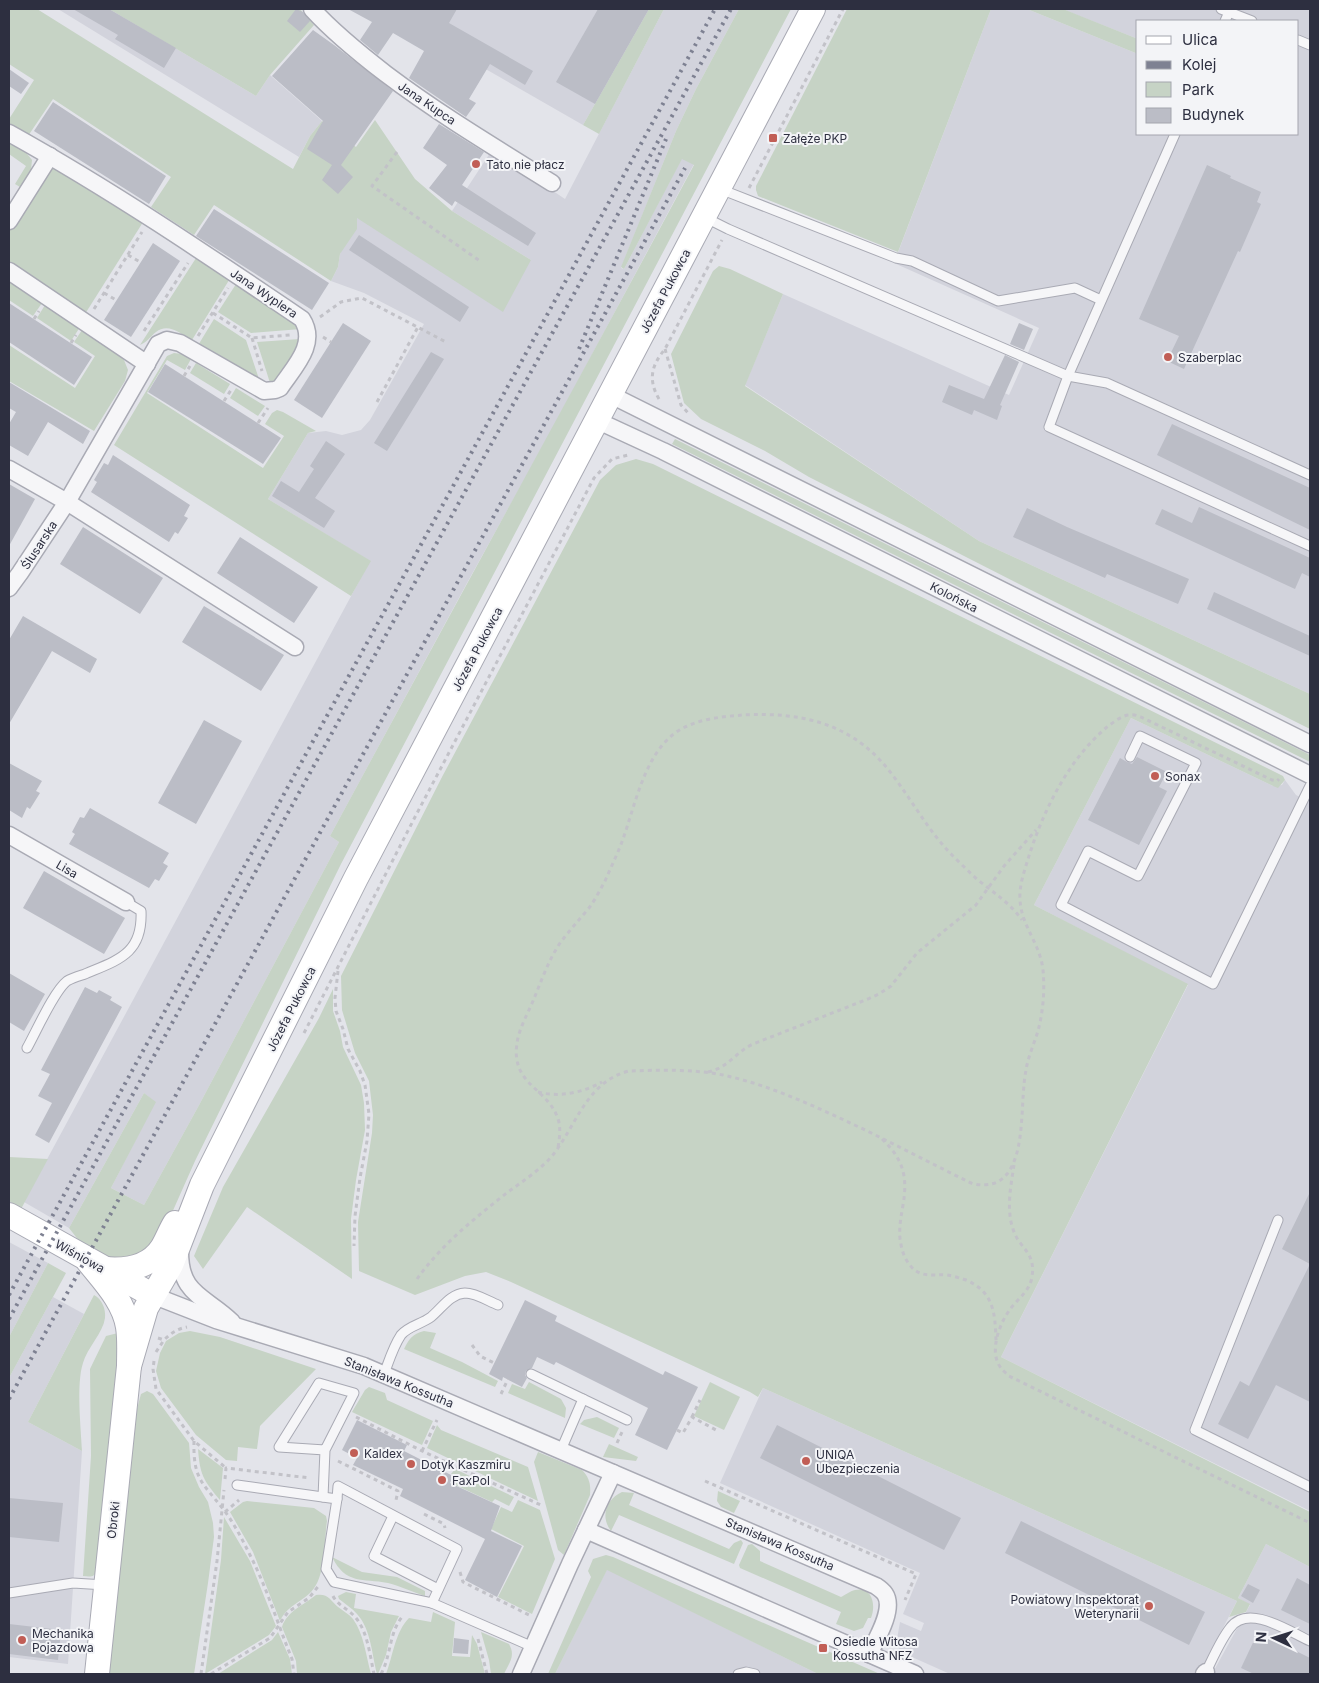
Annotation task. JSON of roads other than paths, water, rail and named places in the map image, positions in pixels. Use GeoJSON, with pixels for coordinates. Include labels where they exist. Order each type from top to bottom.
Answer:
{"type":"FeatureCollection","features":[{"type":"Feature","properties":{"kind":"street","name":"Jana Kupca"},"geometry":{"type":"LineString","coordinates":[[312,9],[365,58],[421,101],[552,183]]}},
{"type":"Feature","properties":{"kind":"street","name":"Józefa Pukowca"},"geometry":{"type":"LineString","coordinates":[[152,1295],[171,1265],[202,1185],[356,878],[813,9]]}},
{"type":"Feature","properties":{"kind":"street","name":"Jana Wyplera"},"geometry":{"type":"LineString","coordinates":[[9,132],[152,218],[302,319],[307,330],[308,338],[305,350],[280,388],[268,391],[264,391],[180,342],[167,340],[158,344],[147,364]]}},
{"type":"Feature","properties":{"kind":"street"},"geometry":{"type":"LineString","coordinates":[[9,221],[50,156]]}},
{"type":"Feature","properties":{"kind":"street"},"geometry":{"type":"LineString","coordinates":[[9,271],[147,364],[67,502]]}},
{"type":"Feature","properties":{"kind":"street"},"geometry":{"type":"LineString","coordinates":[[611,395],[1310,744]]}},
{"type":"Feature","properties":{"kind":"street","name":"Kolońska"},"geometry":{"type":"LineString","coordinates":[[596,420],[668,454],[1310,774]]}},
{"type":"Feature","properties":{"kind":"street"},"geometry":{"type":"LineString","coordinates":[[9,469],[67,502],[296,647]]}},
{"type":"Feature","properties":{"kind":"street","name":"Ślusarska"},"geometry":{"type":"LineString","coordinates":[[9,588],[67,502]]}},
{"type":"Feature","properties":{"kind":"street","name":"Lisa"},"geometry":{"type":"LineString","coordinates":[[9,835],[126,902]]}},
{"type":"Feature","properties":{"kind":"street"},"geometry":{"type":"LineString","coordinates":[[96,1265],[127,1269],[151,1259],[161,1250],[184,1209],[202,1185]]}},
{"type":"Feature","properties":{"kind":"street","name":"Wiśniowa"},"geometry":{"type":"LineString","coordinates":[[9,1215],[152,1295]]}},
{"type":"Feature","properties":{"kind":"street"},"geometry":{"type":"LineString","coordinates":[[180,1242],[180,1266],[183,1278],[190,1289],[219,1310],[235,1326]]}},
{"type":"Feature","properties":{"kind":"street","name":"Obroki"},"geometry":{"type":"LineString","coordinates":[[96,1265],[125,1314],[128,1327],[129,1366],[97,1674]]}},
{"type":"Feature","properties":{"kind":"street","name":"Obroki"},"geometry":{"type":"LineString","coordinates":[[129,1366],[138,1331],[152,1295]]}},
{"type":"Feature","properties":{"kind":"street","name":"Stanisława Kossutha"},"geometry":{"type":"LineString","coordinates":[[152,1295],[194,1313],[364,1366],[384,1374],[876,1586],[884,1593],[888,1606],[887,1614],[869,1654]]}},
{"type":"Feature","properties":{"kind":"street"},"geometry":{"type":"LineString","coordinates":[[521,1674],[613,1473]]}},
{"type":"Feature","properties":{"kind":"street"},"geometry":{"type":"LineString","coordinates":[[586,1530],[915,1674]]}},
{"type":"Feature","properties":{"kind":"lane"},"geometry":{"type":"LineString","coordinates":[[1225,10],[1250,20]]}},
{"type":"Feature","properties":{"kind":"lane"},"geometry":{"type":"LineString","coordinates":[[1175,135],[1068,376],[1049,427],[1310,546]]}},
{"type":"Feature","properties":{"kind":"lane"},"geometry":{"type":"LineString","coordinates":[[719,188],[896,258],[912,261],[998,301],[1074,288],[1101,300]]}},
{"type":"Feature","properties":{"kind":"lane"},"geometry":{"type":"LineString","coordinates":[[704,216],[1068,376],[1107,383],[1310,475]]}},
{"type":"Feature","properties":{"kind":"lane"},"geometry":{"type":"LineString","coordinates":[[1130,757],[1140,736],[1196,763],[1138,876],[1088,851],[1061,905],[1213,984],[1310,786]]}},
{"type":"Feature","properties":{"kind":"lane"},"geometry":{"type":"LineString","coordinates":[[27,1048],[57,993],[68,980],[121,958],[131,949],[138,938],[142,922],[141,911],[126,902]]}},
{"type":"Feature","properties":{"kind":"lane"},"geometry":{"type":"LineString","coordinates":[[1278,1220],[1195,1430],[1310,1488]]}},
{"type":"Feature","properties":{"kind":"lane"},"geometry":{"type":"LineString","coordinates":[[384,1374],[392,1352],[403,1333],[407,1329],[430,1318],[453,1297],[464,1293],[472,1294],[498,1305]]}},
{"type":"Feature","properties":{"kind":"lane"},"geometry":{"type":"LineString","coordinates":[[531,1374],[627,1420]]}},
{"type":"Feature","properties":{"kind":"lane"},"geometry":{"type":"LineString","coordinates":[[323,1497],[325,1450],[354,1393],[319,1383],[279,1447],[325,1450]]}},
{"type":"Feature","properties":{"kind":"lane"},"geometry":{"type":"LineString","coordinates":[[561,1450],[583,1399]]}},
{"type":"Feature","properties":{"kind":"lane"},"geometry":{"type":"LineString","coordinates":[[237,1485],[336,1499]]}},
{"type":"Feature","properties":{"kind":"lane"},"geometry":{"type":"LineString","coordinates":[[432,1603],[457,1549],[338,1486],[326,1570],[334,1582],[432,1603],[533,1647]]}},
{"type":"Feature","properties":{"kind":"lane"},"geometry":{"type":"LineString","coordinates":[[393,1516],[374,1556],[438,1589]]}},
{"type":"Feature","properties":{"kind":"lane"},"geometry":{"type":"LineString","coordinates":[[9,1593],[73,1583],[106,1585]]}},
{"type":"Feature","properties":{"kind":"lane"},"geometry":{"type":"LineString","coordinates":[[1205,1673],[1230,1626],[1240,1620],[1251,1617],[1266,1620],[1310,1642]]}},
{"type":"Feature","properties":{"kind":"lane"},"geometry":{"type":"LineString","coordinates":[[738,1674],[746,1672],[755,1674]]}},
{"type":"Feature","properties":{"kind":"railway"},"geometry":{"type":"LineString","coordinates":[[9,1295],[715,9]]}},
{"type":"Feature","properties":{"kind":"railway"},"geometry":{"type":"LineString","coordinates":[[9,1319],[731,9]]}},
{"type":"Feature","properties":{"kind":"railway"},"geometry":{"type":"LineString","coordinates":[[579,349],[666,139]]}},
{"type":"Feature","properties":{"kind":"railway"},"geometry":{"type":"LineString","coordinates":[[9,1399],[685,168]]}},
{"type":"Feature","properties":{"kind":"place","name":"Załęże PKP"},"geometry":{"type":"Point","coordinates":[773,138]}},
{"type":"Feature","properties":{"kind":"place","name":"Tato nie płacz"},"geometry":{"type":"Point","coordinates":[476,164]}},
{"type":"Feature","properties":{"kind":"place","name":"Szaberplac"},"geometry":{"type":"Point","coordinates":[1168,357]}},
{"type":"Feature","properties":{"kind":"place","name":"Sonax"},"geometry":{"type":"Point","coordinates":[1155,776]}},
{"type":"Feature","properties":{"kind":"place","name":"Kaldex"},"geometry":{"type":"Point","coordinates":[354,1453]}},
{"type":"Feature","properties":{"kind":"place","name":"UNIQA Ubezpieczenia"},"geometry":{"type":"Point","coordinates":[806,1461]}},
{"type":"Feature","properties":{"kind":"place","name":"Dotyk Kaszmiru"},"geometry":{"type":"Point","coordinates":[411,1464]}},
{"type":"Feature","properties":{"kind":"place","name":"FaxPol"},"geometry":{"type":"Point","coordinates":[442,1480]}},
{"type":"Feature","properties":{"kind":"place","name":"Powiatowy Inspektorat Weterynarii"},"geometry":{"type":"Point","coordinates":[1149,1606]}},
{"type":"Feature","properties":{"kind":"place","name":"Mechanika Pojazdowa"},"geometry":{"type":"Point","coordinates":[22,1640]}},
{"type":"Feature","properties":{"kind":"place","name":"Osiedle Witosa Kossutha NFZ"},"geometry":{"type":"Point","coordinates":[823,1648]}}]}
